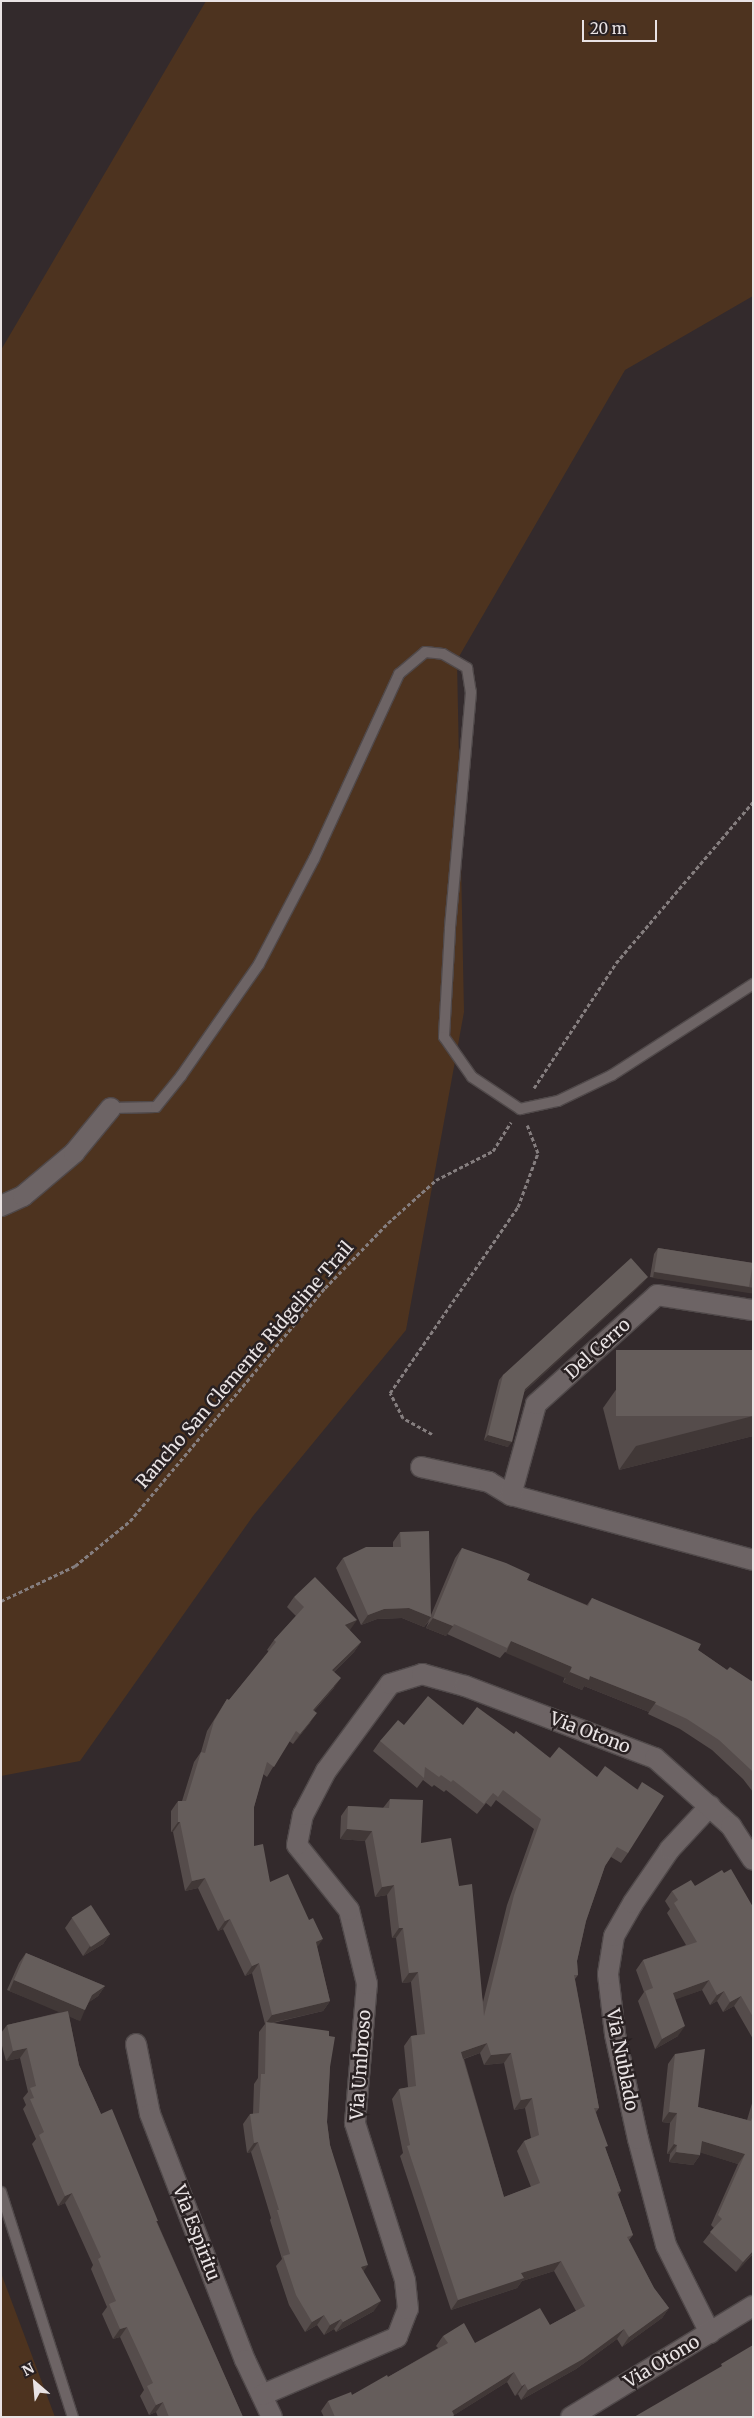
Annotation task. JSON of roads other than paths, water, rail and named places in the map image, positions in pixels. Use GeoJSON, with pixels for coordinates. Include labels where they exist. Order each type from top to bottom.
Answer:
{"type":"FeatureCollection","features":[{"type":"Feature","properties":{"kind":"street"},"geometry":{"type":"LineString","coordinates":[[1,1206],[23,1196],[74,1153],[111,1108]]}},
{"type":"Feature","properties":{"kind":"street","name":"Del Cerro"},"geometry":{"type":"LineString","coordinates":[[511,1495],[536,1404],[657,1295],[753,1310]]}},
{"type":"Feature","properties":{"kind":"street"},"geometry":{"type":"LineString","coordinates":[[421,1467],[490,1482],[511,1495],[753,1560]]}},
{"type":"Feature","properties":{"kind":"street","name":"Via Otono"},"geometry":{"type":"LineString","coordinates":[[390,1684],[422,1674],[474,1689],[655,1758],[732,1826],[753,1860]]}},
{"type":"Feature","properties":{"kind":"street","name":"Via Umbroso"},"geometry":{"type":"LineString","coordinates":[[262,2395],[397,2336],[408,2309],[405,2280],[355,2124],[367,1984],[348,1910],[297,1845],[303,1815],[326,1771],[390,1684]]}},
{"type":"Feature","properties":{"kind":"street","name":"Via Nublado"},"geometry":{"type":"LineString","coordinates":[[710,1806],[670,1850],[633,1903],[614,1936],[608,1974],[615,2034],[638,2138],[666,2245],[710,2333]]}},
{"type":"Feature","properties":{"kind":"street","name":"Via Espiritu"},"geometry":{"type":"LineString","coordinates":[[136,2044],[150,2114],[245,2360],[272,2417]]}},
{"type":"Feature","properties":{"kind":"street","name":"Via Otono"},"geometry":{"type":"LineString","coordinates":[[571,2417],[753,2306]]}},
{"type":"Feature","properties":{"kind":"lane"},"geometry":{"type":"LineString","coordinates":[[111,1108],[156,1108],[181,1076],[259,964],[314,859],[399,674],[425,652],[443,654],[467,668],[471,692],[450,929],[444,1038],[472,1077],[520,1109],[558,1100],[612,1075],[753,984]]}},
{"type":"Feature","properties":{"kind":"lane"},"geometry":{"type":"LineString","coordinates":[[1,2192],[73,2417]]}}]}
